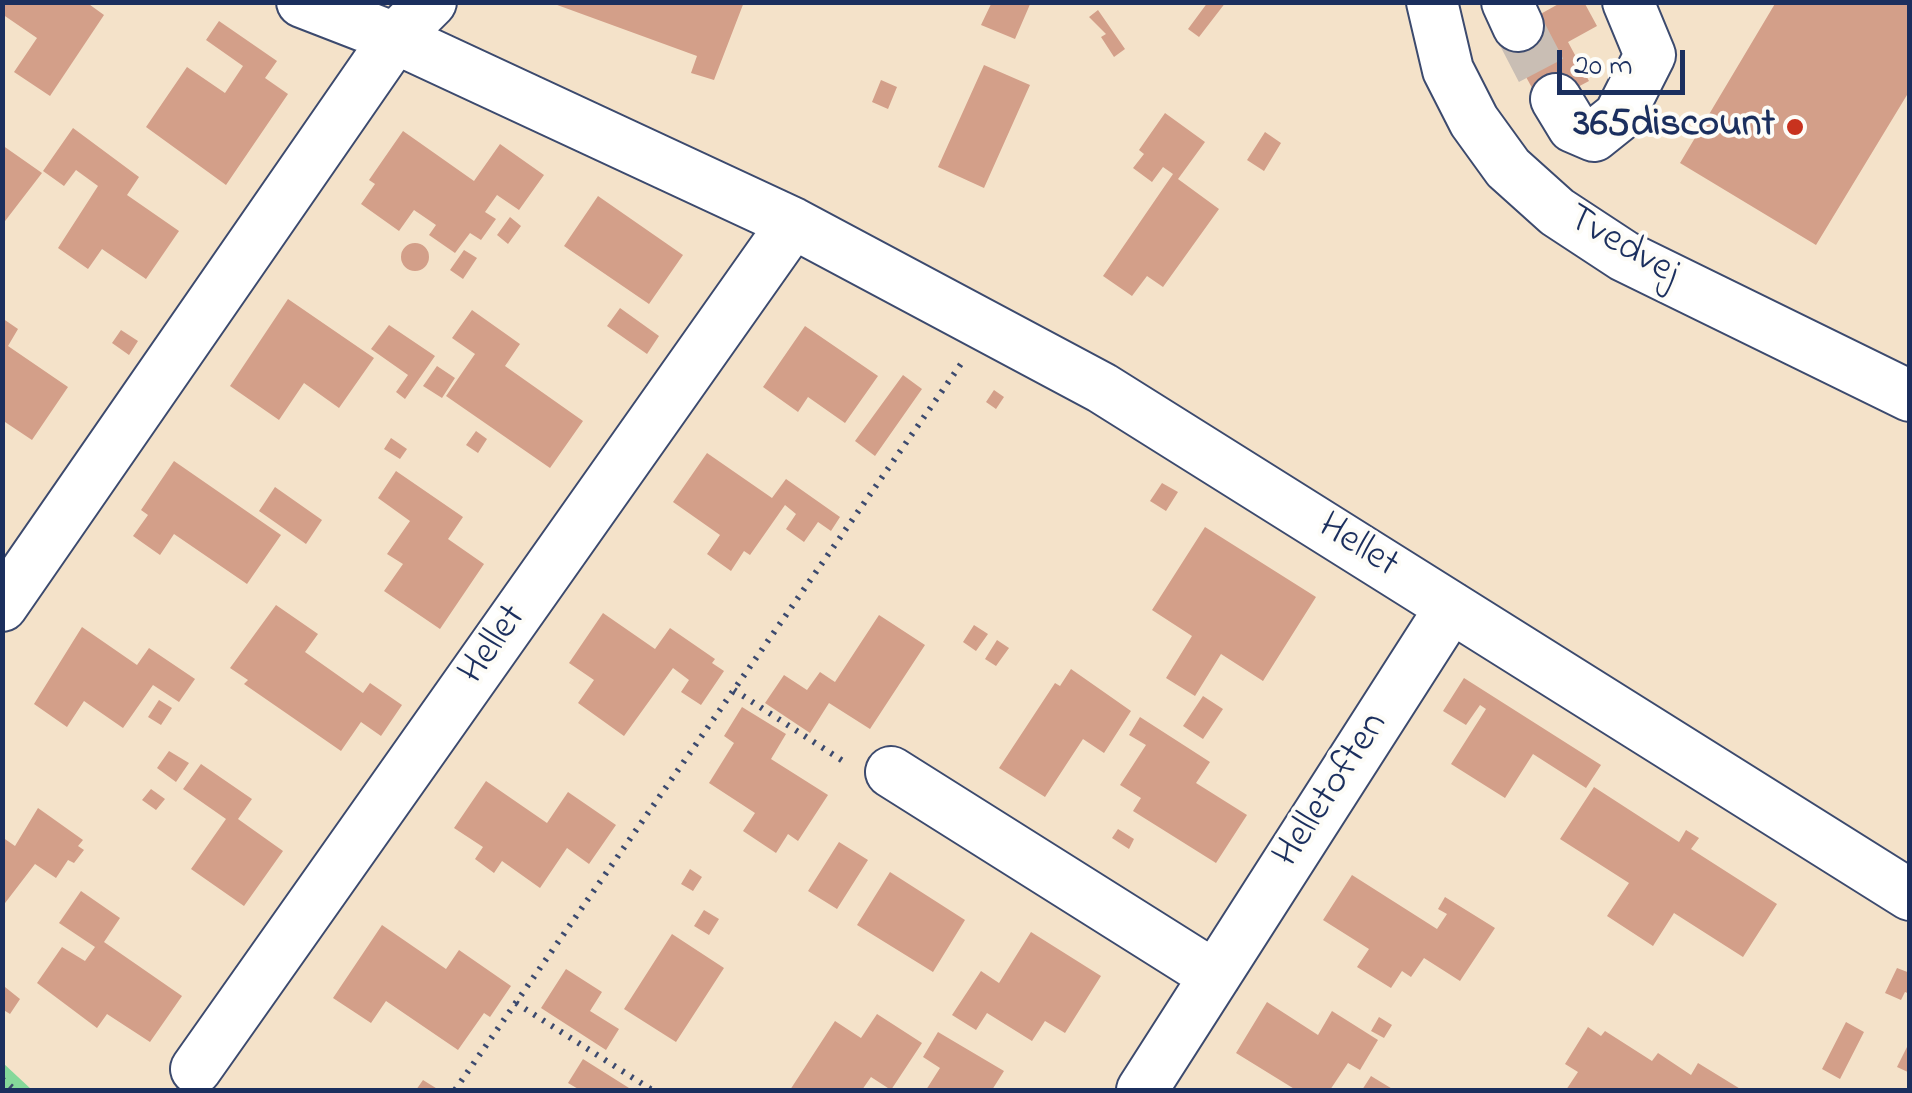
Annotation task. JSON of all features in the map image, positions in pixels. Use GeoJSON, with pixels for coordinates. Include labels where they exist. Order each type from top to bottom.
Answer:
{"type":"FeatureCollection","features":[{"type":"Feature","properties":{"kind":"street","name":"Hellet"},"geometry":{"type":"LineString","coordinates":[[302,2],[396,38],[793,222],[1102,388],[1910,894]]}},
{"type":"Feature","properties":{"kind":"street"},"geometry":{"type":"LineString","coordinates":[[2,606],[396,38],[430,2]]}},
{"type":"Feature","properties":{"kind":"street","name":"Tvedvej"},"geometry":{"type":"LineString","coordinates":[[1432,2],[1448,70],[1474,121],[1508,168],[1557,212],[1624,256],[1910,396]]}},
{"type":"Feature","properties":{"kind":"street"},"geometry":{"type":"LineString","coordinates":[[1556,99],[1573,127],[1594,136],[1619,116],[1650,55],[1628,2]]}},
{"type":"Feature","properties":{"kind":"street","name":"Hellet"},"geometry":{"type":"LineString","coordinates":[[196,1069],[793,222]]}},
{"type":"Feature","properties":{"kind":"street","name":"Helletoften"},"geometry":{"type":"LineString","coordinates":[[1142,1090],[1451,607]]}},
{"type":"Feature","properties":{"kind":"street"},"geometry":{"type":"LineString","coordinates":[[892,772],[1215,976]]}},
{"type":"Feature","properties":{"kind":"path"},"geometry":{"type":"LineString","coordinates":[[455,1090],[987,326]]}},
{"type":"Feature","properties":{"kind":"path"},"geometry":{"type":"LineString","coordinates":[[734,690],[871,779],[892,772]]}},
{"type":"Feature","properties":{"kind":"path"},"geometry":{"type":"LineString","coordinates":[[516,1003],[652,1090]]}},
{"type":"Feature","properties":{"kind":"path"},"geometry":{"type":"LineString","coordinates":[[2,1078],[16,1090]]}},
{"type":"Feature","properties":{"kind":"green space"},"geometry":{"type":"Polygon","coordinates":[[[3,1063],[32,1090],[3,1090],[3,1063]]]}},
{"type":"Feature","properties":{"kind":"building"},"geometry":{"type":"Polygon","coordinates":[[[2,2],[86,2],[104,15],[50,96],[14,72],[37,38],[2,14],[2,2]]]}},
{"type":"Feature","properties":{"kind":"building"},"geometry":{"type":"Polygon","coordinates":[[[549,2],[744,2],[714,80],[691,73],[697,56],[549,2]]]}},
{"type":"Feature","properties":{"kind":"building"},"geometry":{"type":"Polygon","coordinates":[[[992,2],[1031,2],[1015,39],[981,25],[992,2]]]}},
{"type":"Feature","properties":{"kind":"building"},"geometry":{"type":"Polygon","coordinates":[[[1208,2],[1226,2],[1199,37],[1188,29],[1208,2]]]}},
{"type":"Feature","properties":{"kind":"building"},"geometry":{"type":"Polygon","coordinates":[[[1562,2],[1584,2],[1597,26],[1568,42],[1589,81],[1542,106],[1503,35],[1562,2]]]}},
{"type":"Feature","properties":{"kind":"building","name":"365discount"},"geometry":{"type":"Polygon","coordinates":[[[1776,2],[1910,2],[1910,90],[1816,245],[1680,163],[1776,2]]]}},
{"type":"Feature","properties":{"kind":"building"},"geometry":{"type":"Polygon","coordinates":[[[1098,10],[1125,49],[1114,57],[1101,37],[1106,34],[1089,17],[1098,10]]]}},
{"type":"Feature","properties":{"kind":"building"},"geometry":{"type":"Polygon","coordinates":[[[219,21],[277,61],[265,78],[288,94],[226,185],[146,127],[187,67],[225,93],[243,66],[206,40],[219,21]]]}},
{"type":"Feature","properties":{"kind":"building"},"geometry":{"type":"Polygon","coordinates":[[[984,65],[1030,85],[984,188],[938,167],[984,65]]]}},
{"type":"Feature","properties":{"kind":"building"},"geometry":{"type":"Polygon","coordinates":[[[881,80],[897,87],[888,109],[872,102],[881,80]]]}},
{"type":"Feature","properties":{"kind":"building"},"geometry":{"type":"Polygon","coordinates":[[[1165,113],[1205,142],[1178,179],[1219,209],[1163,287],[1147,276],[1132,296],[1103,276],[1173,174],[1163,167],[1152,182],[1133,168],[1144,154],[1139,150],[1165,113]]]}},
{"type":"Feature","properties":{"kind":"building"},"geometry":{"type":"Polygon","coordinates":[[[73,128],[139,177],[127,195],[179,231],[146,279],[102,249],[88,269],[58,248],[98,186],[76,170],[64,186],[43,171],[73,128]]]}},
{"type":"Feature","properties":{"kind":"building"},"geometry":{"type":"Polygon","coordinates":[[[403,131],[474,181],[500,144],[544,175],[519,210],[497,195],[485,212],[496,219],[481,240],[470,233],[455,253],[429,235],[436,225],[414,210],[399,231],[361,204],[375,184],[369,180],[403,131]]]}},
{"type":"Feature","properties":{"kind":"building"},"geometry":{"type":"Polygon","coordinates":[[[1265,132],[1281,143],[1264,171],[1247,160],[1265,132]]]}},
{"type":"Feature","properties":{"kind":"building"},"geometry":{"type":"Polygon","coordinates":[[[2,145],[42,173],[2,225],[2,145]]]}},
{"type":"Feature","properties":{"kind":"building"},"geometry":{"type":"Polygon","coordinates":[[[598,196],[683,255],[649,304],[564,246],[598,196]]]}},
{"type":"Feature","properties":{"kind":"building"},"geometry":{"type":"Polygon","coordinates":[[[510,217],[521,226],[508,244],[497,235],[510,217]]]}},
{"type":"Feature","properties":{"kind":"building"},"geometry":{"type":"Polygon","coordinates":[[[415,243],[425,247],[429,257],[425,267],[415,271],[405,267],[401,257],[405,247],[415,243]]]}},
{"type":"Feature","properties":{"kind":"building"},"geometry":{"type":"Polygon","coordinates":[[[464,250],[477,258],[463,279],[450,270],[464,250]]]}},
{"type":"Feature","properties":{"kind":"building"},"geometry":{"type":"Polygon","coordinates":[[[288,299],[374,358],[339,408],[304,383],[279,420],[230,386],[288,299]]]}},
{"type":"Feature","properties":{"kind":"building"},"geometry":{"type":"Polygon","coordinates":[[[620,308],[659,336],[647,354],[607,326],[620,308]]]}},
{"type":"Feature","properties":{"kind":"building"},"geometry":{"type":"Polygon","coordinates":[[[472,310],[520,344],[505,366],[583,421],[550,468],[446,396],[475,354],[452,338],[472,310]]]}},
{"type":"Feature","properties":{"kind":"building"},"geometry":{"type":"Polygon","coordinates":[[[2,318],[18,329],[8,346],[68,387],[32,440],[2,420],[2,318]]]}},
{"type":"Feature","properties":{"kind":"building"},"geometry":{"type":"Polygon","coordinates":[[[389,325],[435,356],[405,399],[396,392],[408,375],[371,349],[389,325]]]}},
{"type":"Feature","properties":{"kind":"building"},"geometry":{"type":"Polygon","coordinates":[[[805,326],[878,376],[845,423],[808,397],[798,412],[763,387],[805,326]]]}},
{"type":"Feature","properties":{"kind":"building"},"geometry":{"type":"Polygon","coordinates":[[[121,330],[138,341],[129,355],[112,343],[121,330]]]}},
{"type":"Feature","properties":{"kind":"building"},"geometry":{"type":"Polygon","coordinates":[[[437,366],[455,378],[442,398],[423,386],[437,366]]]}},
{"type":"Feature","properties":{"kind":"building"},"geometry":{"type":"Polygon","coordinates":[[[903,375],[922,389],[875,456],[855,441],[903,375]]]}},
{"type":"Feature","properties":{"kind":"building"},"geometry":{"type":"Polygon","coordinates":[[[994,390],[1004,397],[996,409],[986,402],[994,390]]]}},
{"type":"Feature","properties":{"kind":"building"},"geometry":{"type":"Polygon","coordinates":[[[476,431],[487,439],[478,453],[466,445],[476,431]]]}},
{"type":"Feature","properties":{"kind":"building"},"geometry":{"type":"Polygon","coordinates":[[[391,438],[407,449],[400,459],[384,449],[391,438]]]}},
{"type":"Feature","properties":{"kind":"building"},"geometry":{"type":"Polygon","coordinates":[[[707,453],[772,498],[786,479],[840,517],[831,531],[818,522],[804,542],[786,529],[796,514],[785,505],[750,555],[744,551],[731,571],[707,554],[720,535],[673,502],[707,453]]]}},
{"type":"Feature","properties":{"kind":"building"},"geometry":{"type":"Polygon","coordinates":[[[174,461],[281,535],[247,584],[174,534],[160,555],[133,536],[148,515],[141,510],[174,461]]]}},
{"type":"Feature","properties":{"kind":"building"},"geometry":{"type":"Polygon","coordinates":[[[396,471],[463,517],[448,539],[484,564],[440,629],[384,591],[403,564],[387,554],[410,521],[378,498],[396,471]]]}},
{"type":"Feature","properties":{"kind":"building"},"geometry":{"type":"Polygon","coordinates":[[[1162,483],[1178,492],[1166,511],[1150,501],[1162,483]]]}},
{"type":"Feature","properties":{"kind":"building"},"geometry":{"type":"Polygon","coordinates":[[[275,487],[322,520],[306,544],[259,511],[275,487]]]}},
{"type":"Feature","properties":{"kind":"building"},"geometry":{"type":"Polygon","coordinates":[[[1205,527],[1316,597],[1263,681],[1221,654],[1195,696],[1166,678],[1192,636],[1152,610],[1205,527]]]}},
{"type":"Feature","properties":{"kind":"building"},"geometry":{"type":"Polygon","coordinates":[[[276,605],[318,634],[305,652],[363,693],[370,683],[402,705],[381,736],[361,722],[341,751],[244,684],[248,680],[230,668],[276,605]]]}},
{"type":"Feature","properties":{"kind":"building"},"geometry":{"type":"Polygon","coordinates":[[[603,613],[655,649],[670,628],[715,659],[712,663],[724,671],[701,705],[681,692],[689,680],[673,668],[624,736],[578,703],[594,680],[569,663],[603,613]]]}},
{"type":"Feature","properties":{"kind":"building"},"geometry":{"type":"Polygon","coordinates":[[[879,615],[925,645],[870,729],[829,703],[810,733],[765,703],[784,675],[807,690],[820,672],[835,682],[879,615]]]}},
{"type":"Feature","properties":{"kind":"building"},"geometry":{"type":"Polygon","coordinates":[[[974,625],[988,634],[976,651],[963,642],[974,625]]]}},
{"type":"Feature","properties":{"kind":"building"},"geometry":{"type":"Polygon","coordinates":[[[82,627],[137,665],[149,648],[195,679],[179,702],[153,685],[123,728],[84,701],[67,727],[34,704],[82,627]]]}},
{"type":"Feature","properties":{"kind":"building"},"geometry":{"type":"Polygon","coordinates":[[[997,640],[1009,648],[996,666],[985,659],[997,640]]]}},
{"type":"Feature","properties":{"kind":"building"},"geometry":{"type":"Polygon","coordinates":[[[1071,669],[1131,711],[1104,753],[1083,739],[1045,797],[999,768],[1055,683],[1060,686],[1071,669]]]}},
{"type":"Feature","properties":{"kind":"building"},"geometry":{"type":"Polygon","coordinates":[[[1464,678],[1601,765],[1586,788],[1533,754],[1505,798],[1451,764],[1486,709],[1480,705],[1466,725],[1443,711],[1464,678]]]}},
{"type":"Feature","properties":{"kind":"building"},"geometry":{"type":"Polygon","coordinates":[[[1203,696],[1223,709],[1203,739],[1183,726],[1203,696]]]}},
{"type":"Feature","properties":{"kind":"building"},"geometry":{"type":"Polygon","coordinates":[[[159,700],[172,708],[161,725],[148,717],[159,700]]]}},
{"type":"Feature","properties":{"kind":"building"},"geometry":{"type":"Polygon","coordinates":[[[742,707],[786,734],[771,759],[828,795],[798,841],[788,834],[776,853],[743,831],[755,813],[709,783],[734,743],[724,736],[742,707]]]}},
{"type":"Feature","properties":{"kind":"building"},"geometry":{"type":"Polygon","coordinates":[[[1140,717],[1210,762],[1196,783],[1247,815],[1216,863],[1133,811],[1141,798],[1120,785],[1146,745],[1129,735],[1140,717]]]}},
{"type":"Feature","properties":{"kind":"building"},"geometry":{"type":"Polygon","coordinates":[[[169,751],[189,763],[176,782],[157,768],[169,751]]]}},
{"type":"Feature","properties":{"kind":"building"},"geometry":{"type":"Polygon","coordinates":[[[201,764],[252,799],[238,819],[283,851],[244,906],[191,869],[226,819],[183,789],[201,764]]]}},
{"type":"Feature","properties":{"kind":"building"},"geometry":{"type":"Polygon","coordinates":[[[486,781],[547,823],[568,792],[616,825],[589,864],[567,848],[540,888],[502,861],[494,873],[475,859],[483,847],[454,828],[486,781]]]}},
{"type":"Feature","properties":{"kind":"building"},"geometry":{"type":"Polygon","coordinates":[[[1594,787],[1679,842],[1686,830],[1699,838],[1691,849],[1777,904],[1743,957],[1674,913],[1653,946],[1607,916],[1629,883],[1560,839],[1594,787]]]}},
{"type":"Feature","properties":{"kind":"building"},"geometry":{"type":"Polygon","coordinates":[[[151,789],[165,799],[156,810],[142,800],[151,789]]]}},
{"type":"Feature","properties":{"kind":"building"},"geometry":{"type":"Polygon","coordinates":[[[38,808],[83,840],[78,846],[84,850],[74,863],[68,860],[56,878],[35,864],[2,907],[2,837],[15,846],[38,808]]]}},
{"type":"Feature","properties":{"kind":"building"},"geometry":{"type":"Polygon","coordinates":[[[1118,829],[1134,839],[1129,849],[1112,838],[1118,829]]]}},
{"type":"Feature","properties":{"kind":"building"},"geometry":{"type":"Polygon","coordinates":[[[839,842],[868,860],[837,909],[808,891],[839,842]]]}},
{"type":"Feature","properties":{"kind":"building"},"geometry":{"type":"Polygon","coordinates":[[[690,869],[702,877],[693,891],[681,884],[690,869]]]}},
{"type":"Feature","properties":{"kind":"building"},"geometry":{"type":"Polygon","coordinates":[[[890,872],[965,920],[933,972],[857,925],[890,872]]]}},
{"type":"Feature","properties":{"kind":"building"},"geometry":{"type":"Polygon","coordinates":[[[1352,875],[1437,929],[1447,914],[1438,909],[1445,897],[1495,928],[1460,981],[1424,958],[1411,977],[1402,971],[1391,988],[1357,967],[1369,949],[1323,920],[1352,875]]]}},
{"type":"Feature","properties":{"kind":"building"},"geometry":{"type":"Polygon","coordinates":[[[81,891],[120,918],[104,942],[182,996],[150,1042],[107,1014],[97,1028],[37,983],[62,947],[85,961],[95,947],[59,923],[81,891]]]}},
{"type":"Feature","properties":{"kind":"building"},"geometry":{"type":"Polygon","coordinates":[[[704,910],[719,919],[709,935],[694,926],[704,910]]]}},
{"type":"Feature","properties":{"kind":"building"},"geometry":{"type":"Polygon","coordinates":[[[382,925],[446,969],[459,950],[511,986],[490,1017],[484,1013],[458,1050],[386,1001],[371,1023],[333,998],[382,925]]]}},
{"type":"Feature","properties":{"kind":"building"},"geometry":{"type":"Polygon","coordinates":[[[1031,932],[1101,976],[1065,1033],[1045,1021],[1032,1041],[987,1013],[976,1030],[952,1015],[981,971],[999,983],[1031,932]]]}},
{"type":"Feature","properties":{"kind":"building"},"geometry":{"type":"Polygon","coordinates":[[[672,934],[724,968],[676,1042],[624,1009],[672,934]]]}},
{"type":"Feature","properties":{"kind":"building"},"geometry":{"type":"Polygon","coordinates":[[[1897,968],[1910,973],[1910,994],[1905,992],[1901,1000],[1885,993],[1897,968]]]}},
{"type":"Feature","properties":{"kind":"building"},"geometry":{"type":"Polygon","coordinates":[[[566,969],[602,992],[590,1011],[619,1029],[606,1050],[541,1008],[566,969]]]}},
{"type":"Feature","properties":{"kind":"building"},"geometry":{"type":"Polygon","coordinates":[[[5,987],[20,999],[10,1014],[2,1009],[5,987]]]}},
{"type":"Feature","properties":{"kind":"building"},"geometry":{"type":"Polygon","coordinates":[[[1267,1002],[1318,1035],[1332,1011],[1378,1040],[1360,1070],[1348,1063],[1330,1090],[1296,1090],[1236,1053],[1267,1002]]]}},
{"type":"Feature","properties":{"kind":"building"},"geometry":{"type":"Polygon","coordinates":[[[877,1014],[922,1043],[891,1090],[871,1077],[862,1090],[790,1090],[835,1021],[861,1038],[877,1014]]]}},
{"type":"Feature","properties":{"kind":"building"},"geometry":{"type":"Polygon","coordinates":[[[1379,1017],[1392,1025],[1384,1038],[1371,1031],[1379,1017]]]}},
{"type":"Feature","properties":{"kind":"building"},"geometry":{"type":"Polygon","coordinates":[[[1846,1022],[1864,1032],[1840,1079],[1822,1069],[1846,1022]]]}},
{"type":"Feature","properties":{"kind":"building"},"geometry":{"type":"Polygon","coordinates":[[[1588,1027],[1601,1036],[1605,1031],[1652,1061],[1658,1053],[1691,1075],[1698,1063],[1742,1090],[1566,1090],[1578,1072],[1565,1064],[1588,1027]]]}},
{"type":"Feature","properties":{"kind":"building"},"geometry":{"type":"Polygon","coordinates":[[[938,1032],[1004,1071],[992,1090],[926,1090],[940,1068],[923,1057],[938,1032]]]}},
{"type":"Feature","properties":{"kind":"building"},"geometry":{"type":"Polygon","coordinates":[[[1910,1041],[1910,1073],[1897,1067],[1910,1041]]]}},
{"type":"Feature","properties":{"kind":"building"},"geometry":{"type":"Polygon","coordinates":[[[583,1059],[628,1090],[580,1090],[568,1083],[583,1059]]]}},
{"type":"Feature","properties":{"kind":"building"},"geometry":{"type":"Polygon","coordinates":[[[1371,1076],[1394,1090],[1362,1090],[1371,1076]]]}},
{"type":"Feature","properties":{"kind":"building"},"geometry":{"type":"Polygon","coordinates":[[[423,1080],[439,1090],[416,1090],[423,1080]]]}},
{"type":"Feature","properties":{"kind":"tunnel"},"geometry":{"type":"LineString","coordinates":[[1518,26],[1556,99]]}},
{"type":"Feature","properties":{"kind":"place","name":"365discount"},"geometry":{"type":"Point","coordinates":[1795,127]}}]}
